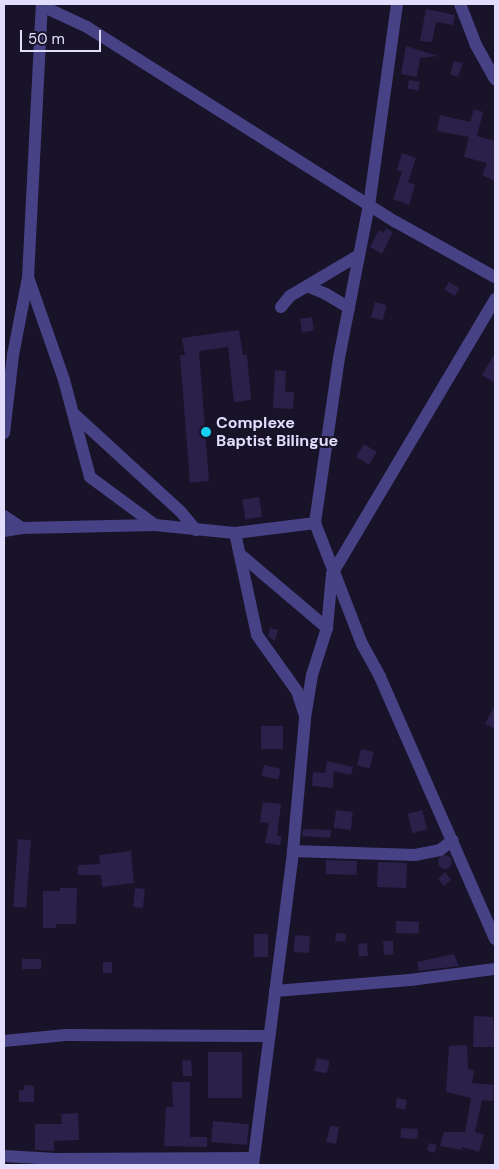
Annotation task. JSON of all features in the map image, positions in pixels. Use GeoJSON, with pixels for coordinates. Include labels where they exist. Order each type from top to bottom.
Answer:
{"type":"FeatureCollection","features":[{"type":"Feature","properties":{"kind":"street"},"geometry":{"type":"LineString","coordinates":[[397,4],[369,205],[349,308],[315,523],[332,574],[362,644],[380,677],[495,939]]}},
{"type":"Feature","properties":{"kind":"street"},"geometry":{"type":"LineString","coordinates":[[460,4],[476,45],[495,79]]}},
{"type":"Feature","properties":{"kind":"street"},"geometry":{"type":"LineString","coordinates":[[4,433],[13,355],[28,278],[42,5],[87,27],[369,205],[495,277]]}},
{"type":"Feature","properties":{"kind":"street"},"geometry":{"type":"LineString","coordinates":[[281,307],[290,296],[309,287],[359,255]]}},
{"type":"Feature","properties":{"kind":"street"},"geometry":{"type":"LineString","coordinates":[[28,278],[74,414],[90,478],[155,526]]}},
{"type":"Feature","properties":{"kind":"street"},"geometry":{"type":"LineString","coordinates":[[309,287],[326,294],[349,308]]}},
{"type":"Feature","properties":{"kind":"street"},"geometry":{"type":"LineString","coordinates":[[4,1156],[70,1162],[253,1162],[293,851],[305,718],[312,675],[327,628],[332,574],[495,299]]}},
{"type":"Feature","properties":{"kind":"street"},"geometry":{"type":"LineString","coordinates":[[74,414],[180,511],[196,530]]}},
{"type":"Feature","properties":{"kind":"street"},"geometry":{"type":"LineString","coordinates":[[4,516],[22,528]]}},
{"type":"Feature","properties":{"kind":"street"},"geometry":{"type":"LineString","coordinates":[[4,532],[22,528],[155,526],[236,533],[315,523]]}},
{"type":"Feature","properties":{"kind":"street"},"geometry":{"type":"LineString","coordinates":[[236,533],[257,634],[297,691],[305,718]]}},
{"type":"Feature","properties":{"kind":"street"},"geometry":{"type":"LineString","coordinates":[[241,555],[327,628]]}},
{"type":"Feature","properties":{"kind":"street"},"geometry":{"type":"LineString","coordinates":[[293,851],[415,855],[440,850],[453,840]]}},
{"type":"Feature","properties":{"kind":"street"},"geometry":{"type":"LineString","coordinates":[[275,991],[410,980],[495,969]]}},
{"type":"Feature","properties":{"kind":"street"},"geometry":{"type":"LineString","coordinates":[[4,1041],[66,1035],[269,1036]]}},
{"type":"Feature","properties":{"kind":"building"},"geometry":{"type":"Polygon","coordinates":[[[426,9],[455,15],[453,25],[436,22],[432,42],[420,41],[426,9]]]}},
{"type":"Feature","properties":{"kind":"building"},"geometry":{"type":"Polygon","coordinates":[[[406,46],[438,56],[420,58],[417,77],[401,74],[406,46]]]}},
{"type":"Feature","properties":{"kind":"building"},"geometry":{"type":"Polygon","coordinates":[[[454,61],[463,63],[458,77],[450,74],[454,61]]]}},
{"type":"Feature","properties":{"kind":"building"},"geometry":{"type":"Polygon","coordinates":[[[409,80],[420,82],[418,91],[407,89],[409,80]]]}},
{"type":"Feature","properties":{"kind":"building"},"geometry":{"type":"Polygon","coordinates":[[[474,109],[483,112],[477,136],[495,141],[495,181],[482,175],[487,163],[464,157],[469,137],[437,131],[440,115],[470,122],[474,109]]]}},
{"type":"Feature","properties":{"kind":"building"},"geometry":{"type":"Polygon","coordinates":[[[402,153],[416,158],[408,182],[415,185],[409,205],[393,199],[402,172],[397,170],[402,153]]]}},
{"type":"Feature","properties":{"kind":"building"},"geometry":{"type":"Polygon","coordinates":[[[386,228],[393,232],[382,254],[370,247],[379,230],[384,233],[386,228]]]}},
{"type":"Feature","properties":{"kind":"building"},"geometry":{"type":"Polygon","coordinates":[[[449,282],[459,288],[455,296],[444,290],[449,282]]]}},
{"type":"Feature","properties":{"kind":"building"},"geometry":{"type":"Polygon","coordinates":[[[375,302],[387,305],[383,320],[371,318],[375,302]]]}},
{"type":"Feature","properties":{"kind":"building"},"geometry":{"type":"Polygon","coordinates":[[[312,317],[314,331],[302,333],[300,319],[312,317]]]}},
{"type":"Feature","properties":{"kind":"building"},"geometry":{"type":"Polygon","coordinates":[[[239,330],[243,355],[247,355],[251,400],[234,402],[228,347],[199,351],[209,481],[190,483],[180,355],[185,355],[182,338],[239,330]]]}},
{"type":"Feature","properties":{"kind":"building"},"geometry":{"type":"Polygon","coordinates":[[[495,353],[495,383],[482,375],[495,353]]]}},
{"type":"Feature","properties":{"kind":"building"},"geometry":{"type":"Polygon","coordinates":[[[275,370],[286,371],[285,392],[294,392],[293,409],[273,408],[275,370]]]}},
{"type":"Feature","properties":{"kind":"building"},"geometry":{"type":"Polygon","coordinates":[[[364,444],[377,452],[369,465],[356,457],[364,444]]]}},
{"type":"Feature","properties":{"kind":"building"},"geometry":{"type":"Polygon","coordinates":[[[259,497],[262,517],[245,519],[242,500],[259,497]]]}},
{"type":"Feature","properties":{"kind":"building"},"geometry":{"type":"Polygon","coordinates":[[[270,628],[278,630],[275,641],[268,636],[270,628]]]}},
{"type":"Feature","properties":{"kind":"building"},"geometry":{"type":"Polygon","coordinates":[[[495,705],[495,729],[485,724],[495,705]]]}},
{"type":"Feature","properties":{"kind":"building"},"geometry":{"type":"Polygon","coordinates":[[[261,726],[283,726],[283,749],[261,749],[261,726]]]}},
{"type":"Feature","properties":{"kind":"building"},"geometry":{"type":"Polygon","coordinates":[[[361,749],[374,752],[370,768],[357,766],[361,749]]]}},
{"type":"Feature","properties":{"kind":"building"},"geometry":{"type":"Polygon","coordinates":[[[327,761],[353,767],[351,775],[334,771],[333,788],[312,786],[313,772],[325,773],[327,761]]]}},
{"type":"Feature","properties":{"kind":"building"},"geometry":{"type":"Polygon","coordinates":[[[264,765],[281,769],[278,780],[262,776],[264,765]]]}},
{"type":"Feature","properties":{"kind":"building"},"geometry":{"type":"Polygon","coordinates":[[[263,802],[281,804],[277,836],[282,837],[280,845],[265,843],[269,823],[260,822],[263,802]]]}},
{"type":"Feature","properties":{"kind":"building"},"geometry":{"type":"Polygon","coordinates":[[[336,810],[353,812],[351,830],[334,828],[336,810]]]}},
{"type":"Feature","properties":{"kind":"building"},"geometry":{"type":"Polygon","coordinates":[[[422,810],[427,829],[413,833],[408,814],[422,810]]]}},
{"type":"Feature","properties":{"kind":"building"},"geometry":{"type":"Polygon","coordinates":[[[303,829],[331,830],[330,838],[302,836],[303,829]]]}},
{"type":"Feature","properties":{"kind":"building"},"geometry":{"type":"Polygon","coordinates":[[[18,839],[31,840],[26,908],[13,907],[18,839]]]}},
{"type":"Feature","properties":{"kind":"building"},"geometry":{"type":"Polygon","coordinates":[[[131,851],[134,883],[102,887],[101,875],[78,875],[78,865],[100,864],[99,855],[131,851]]]}},
{"type":"Feature","properties":{"kind":"building"},"geometry":{"type":"Polygon","coordinates":[[[445,855],[450,857],[452,862],[450,867],[445,869],[440,867],[438,862],[440,857],[445,855]]]}},
{"type":"Feature","properties":{"kind":"building"},"geometry":{"type":"Polygon","coordinates":[[[326,860],[357,861],[356,875],[326,874],[326,860]]]}},
{"type":"Feature","properties":{"kind":"building"},"geometry":{"type":"Polygon","coordinates":[[[378,862],[407,863],[406,888],[377,887],[378,862]]]}},
{"type":"Feature","properties":{"kind":"building"},"geometry":{"type":"Polygon","coordinates":[[[445,872],[451,880],[444,886],[438,879],[445,872]]]}},
{"type":"Feature","properties":{"kind":"building"},"geometry":{"type":"Polygon","coordinates":[[[60,888],[77,888],[76,924],[56,924],[56,928],[43,928],[43,891],[60,891],[60,888]]]}},
{"type":"Feature","properties":{"kind":"building"},"geometry":{"type":"Polygon","coordinates":[[[135,888],[145,889],[143,908],[133,907],[135,888]]]}},
{"type":"Feature","properties":{"kind":"building"},"geometry":{"type":"Polygon","coordinates":[[[396,921],[419,922],[419,934],[396,933],[396,921]]]}},
{"type":"Feature","properties":{"kind":"building"},"geometry":{"type":"Polygon","coordinates":[[[336,933],[346,934],[345,942],[335,941],[336,933]]]}},
{"type":"Feature","properties":{"kind":"building"},"geometry":{"type":"Polygon","coordinates":[[[254,934],[268,934],[268,957],[254,957],[254,934]]]}},
{"type":"Feature","properties":{"kind":"building"},"geometry":{"type":"Polygon","coordinates":[[[295,935],[310,936],[309,953],[294,952],[295,935]]]}},
{"type":"Feature","properties":{"kind":"building"},"geometry":{"type":"Polygon","coordinates":[[[383,941],[393,941],[393,954],[384,955],[383,941]]]}},
{"type":"Feature","properties":{"kind":"building"},"geometry":{"type":"Polygon","coordinates":[[[367,943],[368,956],[359,957],[358,944],[367,943]]]}},
{"type":"Feature","properties":{"kind":"building"},"geometry":{"type":"Polygon","coordinates":[[[454,954],[459,966],[419,971],[417,962],[454,954]]]}},
{"type":"Feature","properties":{"kind":"building"},"geometry":{"type":"Polygon","coordinates":[[[22,959],[41,959],[41,969],[22,969],[22,959]]]}},
{"type":"Feature","properties":{"kind":"building"},"geometry":{"type":"Polygon","coordinates":[[[103,962],[112,962],[112,973],[103,973],[103,962]]]}},
{"type":"Feature","properties":{"kind":"building"},"geometry":{"type":"Polygon","coordinates":[[[474,1016],[493,1017],[495,1047],[473,1047],[474,1016]]]}},
{"type":"Feature","properties":{"kind":"building"},"geometry":{"type":"Polygon","coordinates":[[[467,1045],[468,1069],[474,1070],[472,1083],[494,1085],[493,1101],[482,1100],[475,1132],[484,1135],[479,1152],[462,1147],[461,1150],[440,1146],[444,1132],[465,1132],[471,1098],[446,1092],[449,1046],[467,1045]]]}},
{"type":"Feature","properties":{"kind":"building"},"geometry":{"type":"Polygon","coordinates":[[[208,1052],[242,1052],[242,1098],[208,1098],[208,1052]]]}},
{"type":"Feature","properties":{"kind":"building"},"geometry":{"type":"Polygon","coordinates":[[[317,1058],[330,1061],[327,1074],[314,1071],[317,1058]]]}},
{"type":"Feature","properties":{"kind":"building"},"geometry":{"type":"Polygon","coordinates":[[[191,1060],[192,1076],[183,1077],[182,1061],[191,1060]]]}},
{"type":"Feature","properties":{"kind":"building"},"geometry":{"type":"Polygon","coordinates":[[[172,1082],[190,1082],[190,1137],[207,1137],[207,1147],[164,1146],[166,1107],[173,1107],[172,1082]]]}},
{"type":"Feature","properties":{"kind":"building"},"geometry":{"type":"Polygon","coordinates":[[[24,1085],[34,1086],[34,1102],[19,1102],[19,1090],[24,1090],[24,1085]]]}},
{"type":"Feature","properties":{"kind":"building"},"geometry":{"type":"Polygon","coordinates":[[[397,1098],[407,1100],[405,1110],[395,1108],[397,1098]]]}},
{"type":"Feature","properties":{"kind":"building"},"geometry":{"type":"Polygon","coordinates":[[[78,1113],[79,1140],[54,1141],[54,1151],[35,1150],[35,1124],[62,1124],[61,1114],[78,1113]]]}},
{"type":"Feature","properties":{"kind":"building"},"geometry":{"type":"Polygon","coordinates":[[[213,1121],[249,1124],[247,1145],[211,1142],[213,1121]]]}},
{"type":"Feature","properties":{"kind":"building"},"geometry":{"type":"Polygon","coordinates":[[[330,1126],[339,1127],[336,1144],[326,1142],[330,1126]]]}},
{"type":"Feature","properties":{"kind":"building"},"geometry":{"type":"Polygon","coordinates":[[[401,1128],[418,1129],[417,1139],[400,1138],[401,1128]]]}},
{"type":"Feature","properties":{"kind":"building"},"geometry":{"type":"Polygon","coordinates":[[[429,1143],[437,1145],[435,1153],[427,1151],[429,1143]]]}},
{"type":"Feature","properties":{"kind":"place","name":"Complexe Baptist Bilingue"},"geometry":{"type":"Point","coordinates":[206,432]}}]}
